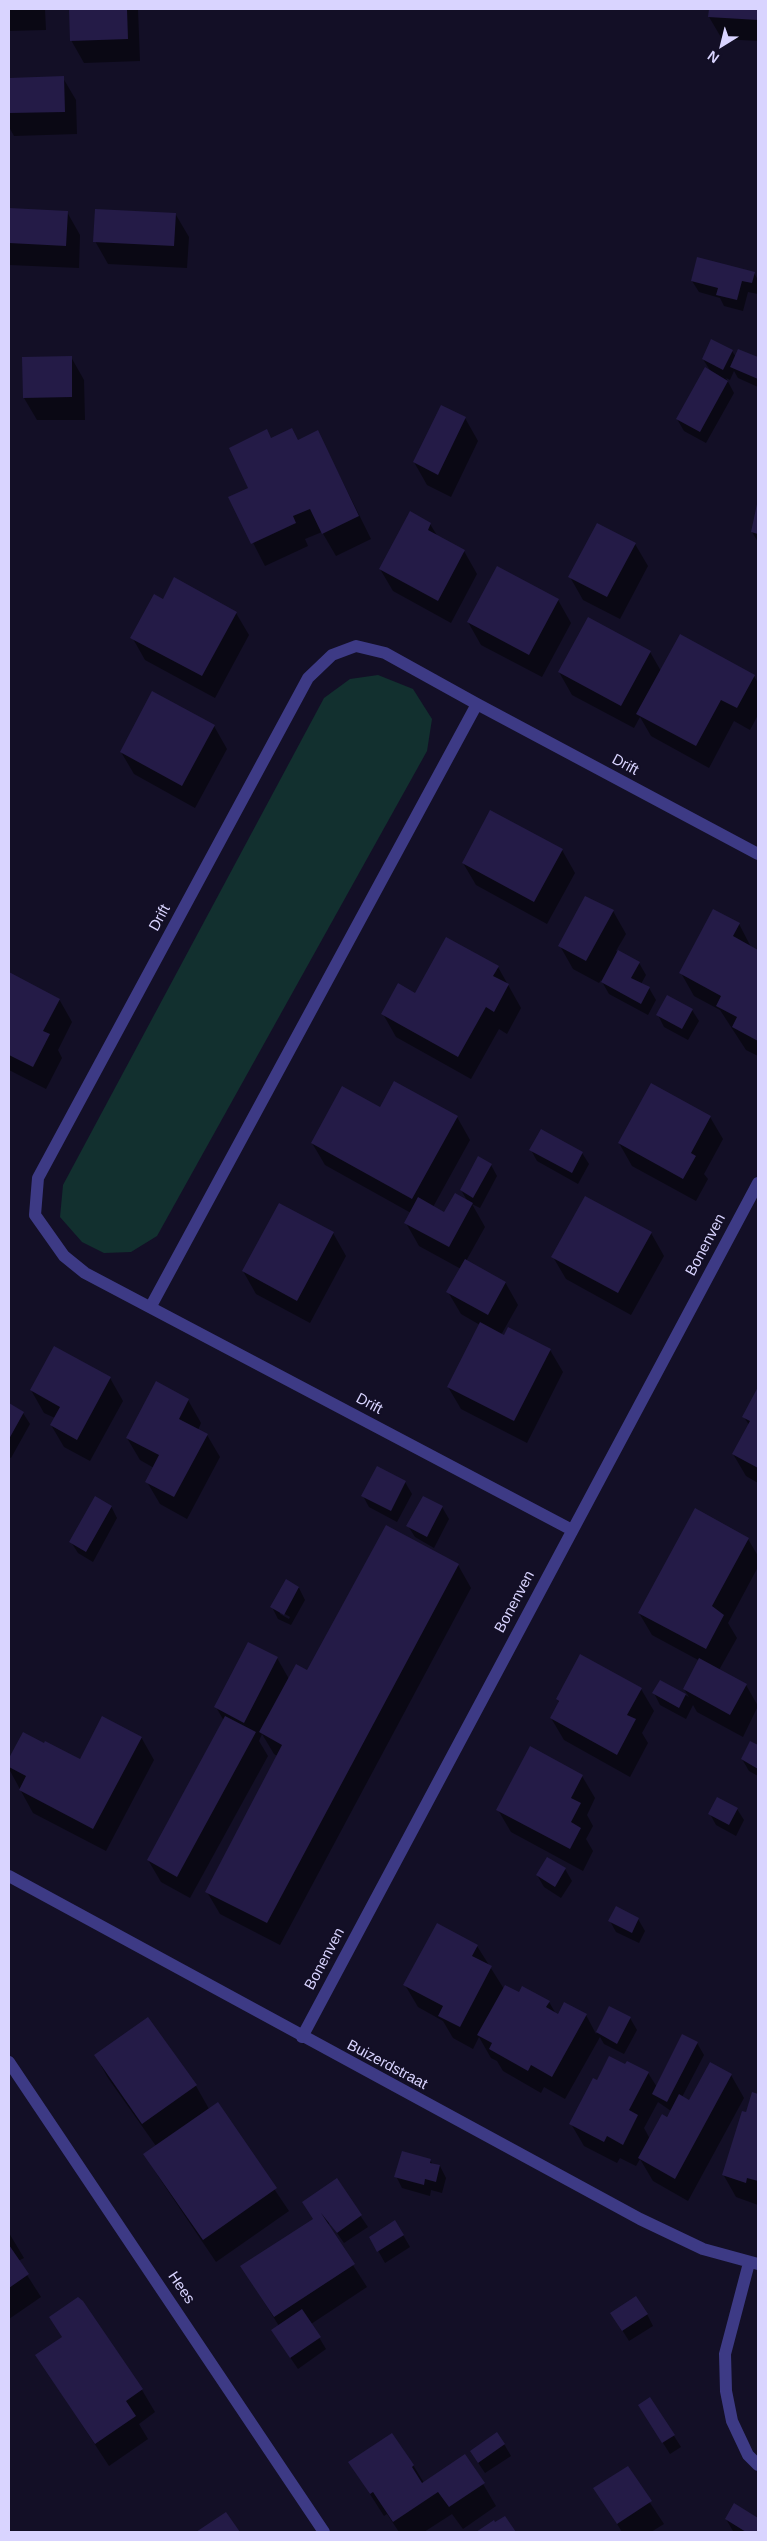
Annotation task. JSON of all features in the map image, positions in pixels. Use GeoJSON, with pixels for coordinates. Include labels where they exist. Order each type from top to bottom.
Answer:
{"type":"FeatureCollection","features":[{"type":"Feature","properties":{"kind":"street","name":"Drift"},"geometry":{"type":"LineString","coordinates":[[572,1530],[151,1306],[85,1273],[64,1256],[35,1215],[38,1178],[308,678],[332,655],[356,646],[385,652],[477,704],[758,854]]}},
{"type":"Feature","properties":{"kind":"street"},"geometry":{"type":"LineString","coordinates":[[151,1306],[477,704]]}},
{"type":"Feature","properties":{"kind":"street","name":"Bonenven"},"geometry":{"type":"LineString","coordinates":[[302,2037],[758,1183]]}},
{"type":"Feature","properties":{"kind":"street","name":"Buizerdstraat"},"geometry":{"type":"LineString","coordinates":[[9,1876],[42,1892],[302,2037],[640,2219],[702,2249],[754,2263]]}},
{"type":"Feature","properties":{"kind":"street","name":"Hees"},"geometry":{"type":"LineString","coordinates":[[9,2062],[324,2532]]}},
{"type":"Feature","properties":{"kind":"street"},"geometry":{"type":"LineString","coordinates":[[754,2263],[725,2354],[726,2391],[732,2421],[748,2455],[758,2465]]}},
{"type":"Feature","properties":{"kind":"green space"},"geometry":{"type":"Polygon","coordinates":[[[378,675],[413,689],[432,719],[427,751],[157,1236],[131,1252],[104,1253],[82,1242],[60,1217],[63,1185],[324,698],[350,679],[378,675]]]}},
{"type":"Feature","properties":{"kind":"building"},"geometry":{"type":"Polygon","coordinates":[[[69,9],[127,9],[128,39],[70,41],[69,9]]]}},
{"type":"Feature","properties":{"kind":"building"},"geometry":{"type":"Polygon","coordinates":[[[709,9],[758,9],[758,20],[708,17],[709,9]]]}},
{"type":"Feature","properties":{"kind":"building"},"geometry":{"type":"Polygon","coordinates":[[[64,76],[65,112],[9,113],[9,78],[64,76]]]}},
{"type":"Feature","properties":{"kind":"building"},"geometry":{"type":"Polygon","coordinates":[[[9,208],[68,211],[66,246],[9,243],[9,208]]]}},
{"type":"Feature","properties":{"kind":"building"},"geometry":{"type":"Polygon","coordinates":[[[95,209],[176,213],[174,246],[93,242],[95,209]]]}},
{"type":"Feature","properties":{"kind":"building"},"geometry":{"type":"Polygon","coordinates":[[[697,257],[755,272],[752,283],[742,281],[737,300],[716,295],[718,288],[691,281],[697,257]]]}},
{"type":"Feature","properties":{"kind":"building"},"geometry":{"type":"Polygon","coordinates":[[[711,339],[733,350],[723,370],[702,359],[711,339]]]}},
{"type":"Feature","properties":{"kind":"building"},"geometry":{"type":"Polygon","coordinates":[[[738,349],[758,357],[758,379],[730,367],[738,349]]]}},
{"type":"Feature","properties":{"kind":"building"},"geometry":{"type":"Polygon","coordinates":[[[72,356],[72,397],[23,398],[22,357],[72,356]]]}},
{"type":"Feature","properties":{"kind":"building"},"geometry":{"type":"Polygon","coordinates":[[[705,367],[728,381],[700,432],[676,419],[705,367]]]}},
{"type":"Feature","properties":{"kind":"building"},"geometry":{"type":"Polygon","coordinates":[[[441,405],[466,417],[438,475],[413,462],[441,405]]]}},
{"type":"Feature","properties":{"kind":"building"},"geometry":{"type":"Polygon","coordinates":[[[292,428],[298,440],[318,430],[359,516],[322,534],[310,509],[293,516],[296,523],[251,544],[228,497],[248,488],[229,448],[267,429],[271,438],[292,428]]]}},
{"type":"Feature","properties":{"kind":"building"},"geometry":{"type":"Polygon","coordinates":[[[758,504],[758,534],[751,532],[758,504]]]}},
{"type":"Feature","properties":{"kind":"building"},"geometry":{"type":"Polygon","coordinates":[[[410,511],[431,523],[428,530],[465,550],[438,601],[379,569],[410,511]]]}},
{"type":"Feature","properties":{"kind":"building"},"geometry":{"type":"Polygon","coordinates":[[[597,523],[636,543],[607,597],[568,577],[597,523]]]}},
{"type":"Feature","properties":{"kind":"building"},"geometry":{"type":"Polygon","coordinates":[[[497,566],[559,599],[529,655],[467,622],[497,566]]]}},
{"type":"Feature","properties":{"kind":"building"},"geometry":{"type":"Polygon","coordinates":[[[174,577],[237,612],[202,676],[130,638],[154,594],[163,599],[174,577]]]}},
{"type":"Feature","properties":{"kind":"building"},"geometry":{"type":"Polygon","coordinates":[[[588,617],[651,651],[621,706],[558,672],[588,617]]]}},
{"type":"Feature","properties":{"kind":"building"},"geometry":{"type":"Polygon","coordinates":[[[680,634],[755,675],[737,708],[721,700],[696,746],[636,714],[680,634]]]}},
{"type":"Feature","properties":{"kind":"building"},"geometry":{"type":"Polygon","coordinates":[[[152,691],[215,725],[182,786],[120,752],[152,691]]]}},
{"type":"Feature","properties":{"kind":"building"},"geometry":{"type":"Polygon","coordinates":[[[490,810],[563,849],[534,902],[462,863],[490,810]]]}},
{"type":"Feature","properties":{"kind":"building"},"geometry":{"type":"Polygon","coordinates":[[[585,896],[614,910],[586,961],[558,946],[585,896]]]}},
{"type":"Feature","properties":{"kind":"building"},"geometry":{"type":"Polygon","coordinates":[[[713,909],[740,923],[733,936],[758,950],[758,1041],[732,1027],[737,1017],[716,1006],[721,996],[679,973],[713,909]]]}},
{"type":"Feature","properties":{"kind":"building"},"geometry":{"type":"Polygon","coordinates":[[[446,937],[499,966],[493,976],[509,984],[494,1012],[486,1007],[458,1057],[381,1014],[398,983],[415,993],[446,937]]]}},
{"type":"Feature","properties":{"kind":"building"},"geometry":{"type":"Polygon","coordinates":[[[618,950],[640,962],[631,978],[650,987],[641,1004],[601,982],[618,950]]]}},
{"type":"Feature","properties":{"kind":"building"},"geometry":{"type":"Polygon","coordinates":[[[9,972],[60,999],[43,1031],[50,1034],[33,1067],[9,1055],[9,972]]]}},
{"type":"Feature","properties":{"kind":"building"},"geometry":{"type":"Polygon","coordinates":[[[667,995],[693,1009],[682,1029],[656,1015],[667,995]]]}},
{"type":"Feature","properties":{"kind":"building"},"geometry":{"type":"Polygon","coordinates":[[[394,1081],[458,1116],[412,1199],[311,1143],[342,1086],[380,1107],[394,1081]]]}},
{"type":"Feature","properties":{"kind":"building"},"geometry":{"type":"Polygon","coordinates":[[[651,1083],[711,1116],[691,1153],[696,1156],[683,1179],[618,1143],[651,1083]]]}},
{"type":"Feature","properties":{"kind":"building"},"geometry":{"type":"Polygon","coordinates":[[[541,1129],[583,1152],[572,1173],[529,1150],[541,1129]]]}},
{"type":"Feature","properties":{"kind":"building"},"geometry":{"type":"Polygon","coordinates":[[[478,1156],[492,1164],[473,1198],[460,1190],[478,1156]]]}},
{"type":"Feature","properties":{"kind":"building"},"geometry":{"type":"Polygon","coordinates":[[[455,1193],[473,1203],[449,1247],[404,1223],[418,1197],[444,1212],[455,1193]]]}},
{"type":"Feature","properties":{"kind":"building"},"geometry":{"type":"Polygon","coordinates":[[[585,1196],[652,1232],[618,1293],[551,1257],[585,1196]]]}},
{"type":"Feature","properties":{"kind":"building"},"geometry":{"type":"Polygon","coordinates":[[[279,1203],[334,1232],[297,1301],[242,1271],[279,1203]]]}},
{"type":"Feature","properties":{"kind":"building"},"geometry":{"type":"Polygon","coordinates":[[[465,1259],[506,1282],[488,1315],[446,1292],[465,1259]]]}},
{"type":"Feature","properties":{"kind":"building"},"geometry":{"type":"Polygon","coordinates":[[[480,1322],[504,1335],[508,1327],[551,1349],[514,1421],[447,1387],[480,1322]]]}},
{"type":"Feature","properties":{"kind":"building"},"geometry":{"type":"Polygon","coordinates":[[[54,1346],[111,1377],[77,1440],[50,1425],[60,1407],[30,1390],[54,1346]]]}},
{"type":"Feature","properties":{"kind":"building"},"geometry":{"type":"Polygon","coordinates":[[[156,1381],[189,1399],[179,1419],[208,1434],[174,1497],[145,1482],[159,1455],[126,1438],[156,1381]]]}},
{"type":"Feature","properties":{"kind":"building"},"geometry":{"type":"Polygon","coordinates":[[[758,1387],[758,1468],[732,1454],[750,1421],[742,1417],[758,1387]]]}},
{"type":"Feature","properties":{"kind":"building"},"geometry":{"type":"Polygon","coordinates":[[[9,1403],[24,1412],[9,1439],[9,1403]]]}},
{"type":"Feature","properties":{"kind":"building"},"geometry":{"type":"Polygon","coordinates":[[[377,1466],[406,1481],[391,1511],[361,1496],[377,1466]]]}},
{"type":"Feature","properties":{"kind":"building"},"geometry":{"type":"Polygon","coordinates":[[[95,1496],[112,1506],[86,1552],[69,1542],[95,1496]]]}},
{"type":"Feature","properties":{"kind":"building"},"geometry":{"type":"Polygon","coordinates":[[[423,1496],[443,1506],[427,1537],[406,1526],[423,1496]]]}},
{"type":"Feature","properties":{"kind":"building"},"geometry":{"type":"Polygon","coordinates":[[[695,1508],[749,1538],[712,1606],[724,1615],[706,1649],[638,1613],[695,1508]]]}},
{"type":"Feature","properties":{"kind":"building"},"geometry":{"type":"Polygon","coordinates":[[[386,1525],[459,1564],[267,1923],[205,1892],[282,1745],[259,1732],[296,1664],[307,1670],[386,1525]]]}},
{"type":"Feature","properties":{"kind":"building"},"geometry":{"type":"Polygon","coordinates":[[[286,1579],[299,1587],[284,1615],[270,1607],[286,1579]]]}},
{"type":"Feature","properties":{"kind":"building"},"geometry":{"type":"Polygon","coordinates":[[[248,1642],[278,1657],[244,1723],[214,1707],[248,1642]]]}},
{"type":"Feature","properties":{"kind":"building"},"geometry":{"type":"Polygon","coordinates":[[[580,1654],[642,1688],[627,1715],[636,1719],[617,1755],[550,1718],[559,1701],[556,1699],[580,1654]]]}},
{"type":"Feature","properties":{"kind":"building"},"geometry":{"type":"Polygon","coordinates":[[[699,1658],[747,1684],[730,1715],[683,1689],[699,1658]]]}},
{"type":"Feature","properties":{"kind":"building"},"geometry":{"type":"Polygon","coordinates":[[[660,1680],[686,1694],[679,1708],[652,1693],[660,1680]]]}},
{"type":"Feature","properties":{"kind":"building"},"geometry":{"type":"Polygon","coordinates":[[[102,1716],[142,1737],[93,1829],[19,1790],[26,1776],[9,1767],[9,1758],[23,1732],[80,1759],[102,1716]]]}},
{"type":"Feature","properties":{"kind":"building"},"geometry":{"type":"Polygon","coordinates":[[[225,1716],[256,1732],[177,1877],[147,1860],[225,1716]]]}},
{"type":"Feature","properties":{"kind":"building"},"geometry":{"type":"Polygon","coordinates":[[[750,1741],[758,1745],[758,1769],[741,1759],[750,1741]]]}},
{"type":"Feature","properties":{"kind":"building"},"geometry":{"type":"Polygon","coordinates":[[[530,1746],[583,1775],[571,1798],[581,1803],[571,1822],[581,1828],[570,1849],[496,1810],[530,1746]]]}},
{"type":"Feature","properties":{"kind":"building"},"geometry":{"type":"Polygon","coordinates":[[[717,1797],[738,1808],[729,1825],[708,1814],[717,1797]]]}},
{"type":"Feature","properties":{"kind":"building"},"geometry":{"type":"Polygon","coordinates":[[[547,1857],[566,1868],[555,1887],[536,1875],[547,1857]]]}},
{"type":"Feature","properties":{"kind":"building"},"geometry":{"type":"Polygon","coordinates":[[[616,1906],[639,1918],[632,1933],[608,1921],[616,1906]]]}},
{"type":"Feature","properties":{"kind":"building"},"geometry":{"type":"Polygon","coordinates":[[[437,1923],[478,1945],[472,1956],[492,1966],[460,2027],[438,2016],[443,2006],[403,1985],[437,1923]]]}},
{"type":"Feature","properties":{"kind":"building"},"geometry":{"type":"Polygon","coordinates":[[[505,1985],[519,1992],[522,1986],[550,2001],[546,2007],[558,2014],[564,2002],[587,2014],[552,2077],[531,2065],[528,2071],[489,2049],[492,2043],[477,2035],[505,1985]]]}},
{"type":"Feature","properties":{"kind":"building"},"geometry":{"type":"Polygon","coordinates":[[[609,2006],[631,2017],[617,2044],[596,2032],[609,2006]]]}},
{"type":"Feature","properties":{"kind":"building"},"geometry":{"type":"Polygon","coordinates":[[[148,2017],[197,2085],[142,2124],[94,2055],[148,2017]]]}},
{"type":"Feature","properties":{"kind":"building"},"geometry":{"type":"Polygon","coordinates":[[[682,2034],[698,2042],[667,2102],[652,2094],[682,2034]]]}},
{"type":"Feature","properties":{"kind":"building"},"geometry":{"type":"Polygon","coordinates":[[[609,2056],[625,2064],[627,2061],[649,2072],[629,2110],[638,2115],[623,2145],[607,2136],[604,2142],[569,2124],[593,2078],[597,2080],[609,2056]]]}},
{"type":"Feature","properties":{"kind":"building"},"geometry":{"type":"Polygon","coordinates":[[[710,2062],[732,2074],[675,2179],[638,2158],[662,2114],[667,2117],[679,2094],[689,2100],[710,2062]]]}},
{"type":"Feature","properties":{"kind":"building"},"geometry":{"type":"Polygon","coordinates":[[[752,2092],[758,2094],[758,2181],[747,2178],[746,2183],[722,2175],[742,2111],[746,2112],[752,2092]]]}},
{"type":"Feature","properties":{"kind":"building"},"geometry":{"type":"Polygon","coordinates":[[[218,2102],[277,2188],[203,2240],[143,2154],[218,2102]]]}},
{"type":"Feature","properties":{"kind":"building"},"geometry":{"type":"Polygon","coordinates":[[[402,2151],[431,2159],[430,2163],[440,2165],[436,2182],[425,2179],[424,2185],[394,2177],[402,2151]]]}},
{"type":"Feature","properties":{"kind":"building"},"geometry":{"type":"Polygon","coordinates":[[[337,2178],[362,2215],[337,2233],[321,2213],[355,2264],[274,2317],[240,2266],[313,2219],[302,2202],[337,2178]]]}},
{"type":"Feature","properties":{"kind":"building"},"geometry":{"type":"Polygon","coordinates":[[[395,2220],[404,2235],[377,2252],[369,2237],[395,2220]]]}},
{"type":"Feature","properties":{"kind":"building"},"geometry":{"type":"Polygon","coordinates":[[[9,2245],[29,2274],[9,2288],[9,2245]]]}},
{"type":"Feature","properties":{"kind":"building"},"geometry":{"type":"Polygon","coordinates":[[[636,2296],[648,2314],[622,2331],[610,2313],[636,2296]]]}},
{"type":"Feature","properties":{"kind":"building"},"geometry":{"type":"Polygon","coordinates":[[[78,2297],[83,2301],[143,2389],[126,2401],[136,2416],[95,2444],[35,2355],[62,2337],[49,2317],[78,2297]]]}},
{"type":"Feature","properties":{"kind":"building"},"geometry":{"type":"Polygon","coordinates":[[[302,2309],[321,2337],[290,2358],[271,2330],[302,2309]]]}},
{"type":"Feature","properties":{"kind":"building"},"geometry":{"type":"Polygon","coordinates":[[[650,2397],[675,2435],[662,2443],[638,2405],[650,2397]]]}},
{"type":"Feature","properties":{"kind":"building"},"geometry":{"type":"Polygon","coordinates":[[[497,2432],[505,2444],[478,2463],[470,2451],[497,2432]]]}},
{"type":"Feature","properties":{"kind":"building"},"geometry":{"type":"Polygon","coordinates":[[[392,2433],[414,2465],[412,2467],[422,2483],[465,2454],[485,2483],[449,2507],[438,2492],[393,2522],[373,2492],[370,2494],[348,2462],[392,2433]]]}},
{"type":"Feature","properties":{"kind":"building"},"geometry":{"type":"Polygon","coordinates":[[[628,2466],[652,2501],[617,2524],[593,2488],[628,2466]]]}},
{"type":"Feature","properties":{"kind":"building"},"geometry":{"type":"Polygon","coordinates":[[[734,2503],[758,2518],[758,2532],[746,2532],[725,2519],[734,2503]]]}},
{"type":"Feature","properties":{"kind":"building"},"geometry":{"type":"Polygon","coordinates":[[[226,2512],[240,2532],[196,2532],[226,2512]]]}},
{"type":"Feature","properties":{"kind":"building"},"geometry":{"type":"Polygon","coordinates":[[[505,2516],[516,2532],[476,2532],[494,2520],[495,2522],[505,2516]]]}}]}
